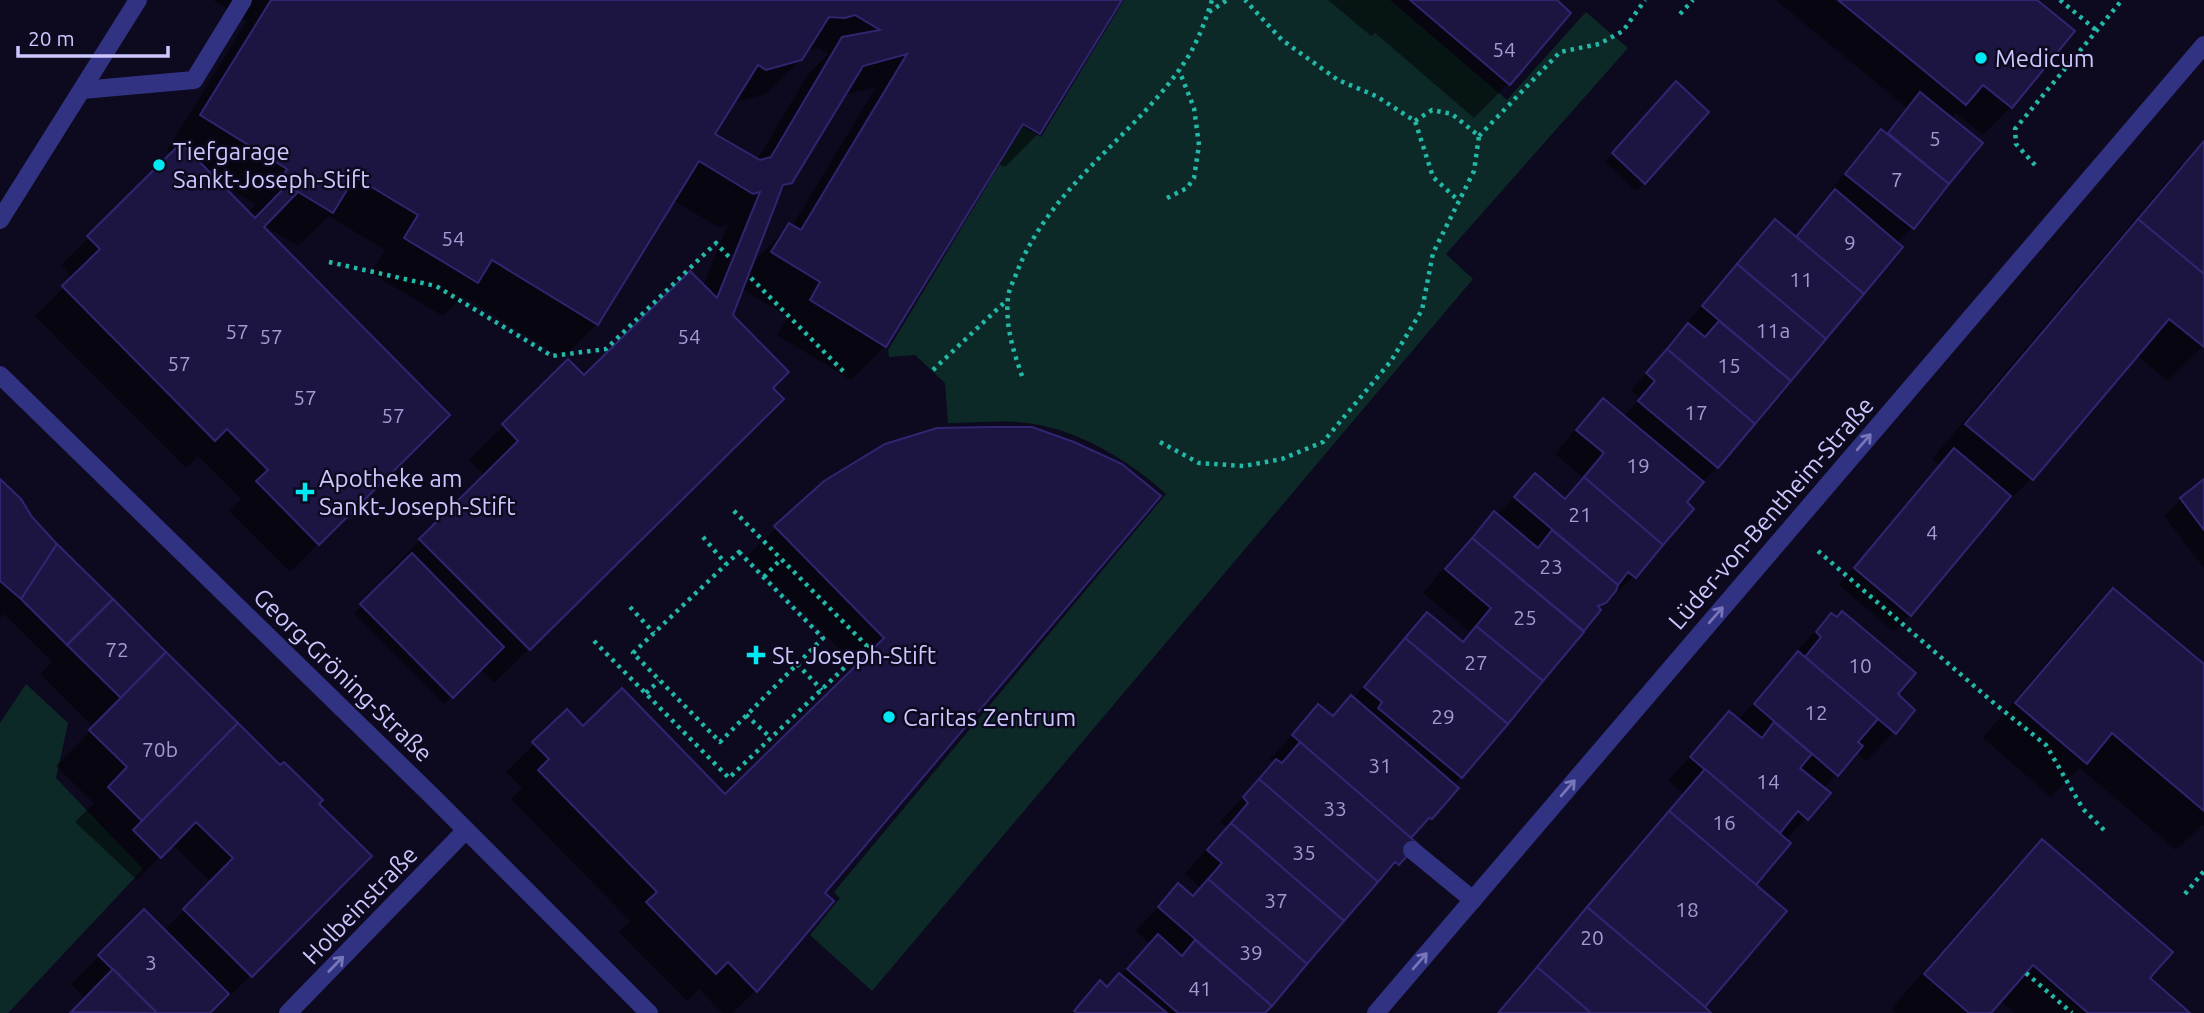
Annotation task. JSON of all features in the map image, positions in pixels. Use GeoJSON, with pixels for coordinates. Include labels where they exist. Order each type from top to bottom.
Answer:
{"type":"FeatureCollection","features":[{"type":"Feature","properties":{"kind":"street"},"geometry":{"type":"LineString","coordinates":[[0,220],[138,0]]}},
{"type":"Feature","properties":{"kind":"street"},"geometry":{"type":"LineString","coordinates":[[82,90],[194,80],[243,0]]}},
{"type":"Feature","properties":{"kind":"street","name":"Lüder-von-Bentheim-Straße"},"geometry":{"type":"LineString","coordinates":[[1376,1013],[2204,45]]}},
{"type":"Feature","properties":{"kind":"street","name":"Georg-Gröning-Straße"},"geometry":{"type":"LineString","coordinates":[[0,375],[466,830],[649,1013]]}},
{"type":"Feature","properties":{"kind":"street","name":"Holbeinstraße"},"geometry":{"type":"LineString","coordinates":[[288,1013],[466,830]]}},
{"type":"Feature","properties":{"kind":"street"},"geometry":{"type":"LineString","coordinates":[[1412,850],[1473,900]]}},
{"type":"Feature","properties":{"kind":"path"},"geometry":{"type":"LineString","coordinates":[[1021,376],[1009,337],[1008,300],[1026,250],[1059,199],[1166,87],[1205,24],[1212,0]]}},
{"type":"Feature","properties":{"kind":"path"},"geometry":{"type":"LineString","coordinates":[[1209,12],[1227,0]]}},
{"type":"Feature","properties":{"kind":"path"},"geometry":{"type":"LineString","coordinates":[[1245,0],[1282,40],[1338,80],[1376,96],[1415,121],[1433,177],[1459,201]]}},
{"type":"Feature","properties":{"kind":"path"},"geometry":{"type":"LineString","coordinates":[[1160,442],[1199,463],[1244,466],[1282,459],[1323,442],[1391,360],[1422,310],[1433,253],[1474,171],[1479,135],[1560,52],[1599,44],[1623,30],[1645,0]]}},
{"type":"Feature","properties":{"kind":"path"},"geometry":{"type":"LineString","coordinates":[[1680,14],[1693,0]]}},
{"type":"Feature","properties":{"kind":"path"},"geometry":{"type":"LineString","coordinates":[[2060,0],[2096,30]]}},
{"type":"Feature","properties":{"kind":"path"},"geometry":{"type":"LineString","coordinates":[[2035,165],[2016,144],[2015,129],[2121,0]]}},
{"type":"Feature","properties":{"kind":"path"},"geometry":{"type":"LineString","coordinates":[[1167,198],[1187,188],[1194,178],[1199,145],[1194,108],[1179,69]]}},
{"type":"Feature","properties":{"kind":"path"},"geometry":{"type":"LineString","coordinates":[[1415,121],[1432,110],[1452,114],[1479,135]]}},
{"type":"Feature","properties":{"kind":"path"},"geometry":{"type":"LineString","coordinates":[[329,262],[436,286],[552,356],[606,349],[716,243],[730,258]]}},
{"type":"Feature","properties":{"kind":"path"},"geometry":{"type":"LineString","coordinates":[[751,278],[845,373]]}},
{"type":"Feature","properties":{"kind":"path"},"geometry":{"type":"LineString","coordinates":[[933,370],[1008,300]]}},
{"type":"Feature","properties":{"kind":"path"},"geometry":{"type":"LineString","coordinates":[[594,641],[729,778],[822,690],[867,646],[732,509]]}},
{"type":"Feature","properties":{"kind":"path"},"geometry":{"type":"LineString","coordinates":[[1791,528],[2046,745],[2083,809],[2107,833]]}},
{"type":"Feature","properties":{"kind":"path"},"geometry":{"type":"LineString","coordinates":[[703,537],[726,564]]}},
{"type":"Feature","properties":{"kind":"path"},"geometry":{"type":"LineString","coordinates":[[739,552],[823,638],[720,742],[633,653],[726,564],[739,552]]}},
{"type":"Feature","properties":{"kind":"path"},"geometry":{"type":"LineString","coordinates":[[764,577],[781,559]]}},
{"type":"Feature","properties":{"kind":"path"},"geometry":{"type":"LineString","coordinates":[[630,607],[654,633]]}},
{"type":"Feature","properties":{"kind":"path"},"geometry":{"type":"LineString","coordinates":[[797,664],[822,690]]}},
{"type":"Feature","properties":{"kind":"path"},"geometry":{"type":"LineString","coordinates":[[646,693],[659,681]]}},
{"type":"Feature","properties":{"kind":"path"},"geometry":{"type":"LineString","coordinates":[[746,715],[771,738]]}},
{"type":"Feature","properties":{"kind":"path"},"geometry":{"type":"LineString","coordinates":[[2185,894],[2204,871]]}},
{"type":"Feature","properties":{"kind":"path"},"geometry":{"type":"LineString","coordinates":[[2026,973],[2072,1013]]}},
{"type":"Feature","properties":{"kind":"green space"},"geometry":{"type":"Polygon","coordinates":[[[1124,0],[1390,0],[1507,100],[1586,12],[1628,48],[1446,254],[1473,279],[872,991],[810,935],[840,898],[834,892],[1166,494],[1121,459],[1087,441],[1052,428],[1002,421],[948,423],[945,383],[915,355],[889,357],[888,350],[1023,126],[1041,137],[1124,0]]]}},
{"type":"Feature","properties":{"kind":"green space"},"geometry":{"type":"Polygon","coordinates":[[[26,684],[68,723],[56,778],[143,869],[8,1013],[0,1013],[0,723],[26,684]]]}},
{"type":"Feature","properties":{"kind":"building"},"geometry":{"type":"Polygon","coordinates":[[[271,0],[1122,0],[1040,134],[1023,124],[886,347],[810,300],[820,282],[771,252],[789,223],[801,230],[907,54],[863,66],[792,183],[783,185],[733,315],[789,372],[773,388],[784,399],[530,650],[419,539],[518,441],[502,424],[568,359],[584,375],[690,271],[717,298],[760,192],[753,194],[699,161],[598,325],[492,260],[478,283],[404,238],[418,215],[355,177],[333,213],[280,181],[287,169],[200,115],[271,0]],[[855,15],[845,18],[829,17],[802,60],[766,70],[758,65],[715,134],[760,160],[771,157],[842,37],[880,30],[855,15]]]}},
{"type":"Feature","properties":{"kind":"building"},"geometry":{"type":"Polygon","coordinates":[[[1410,0],[1557,0],[1571,13],[1510,85],[1410,0]]]}},
{"type":"Feature","properties":{"kind":"building","name":"Medicum"},"geometry":{"type":"Polygon","coordinates":[[[1838,0],[2037,0],[2075,31],[2012,108],[1983,85],[1966,105],[1838,0]]]}},
{"type":"Feature","properties":{"kind":"building"},"geometry":{"type":"Polygon","coordinates":[[[1676,81],[1709,112],[1645,184],[1612,153],[1676,81]]]}},
{"type":"Feature","properties":{"kind":"building"},"geometry":{"type":"Polygon","coordinates":[[[1920,92],[1983,143],[1949,184],[1888,133],[1920,92]]]}},
{"type":"Feature","properties":{"kind":"building"},"geometry":{"type":"Polygon","coordinates":[[[1881,129],[1949,184],[1914,229],[1845,174],[1881,129]]]}},
{"type":"Feature","properties":{"kind":"building"},"geometry":{"type":"Polygon","coordinates":[[[2204,141],[2204,274],[2138,219],[2204,141]]]}},
{"type":"Feature","properties":{"kind":"building"},"geometry":{"type":"Polygon","coordinates":[[[181,143],[255,218],[287,185],[298,192],[264,227],[450,415],[319,545],[256,481],[268,470],[227,429],[215,441],[62,286],[100,249],[87,236],[181,143]]]}},
{"type":"Feature","properties":{"kind":"building"},"geometry":{"type":"Polygon","coordinates":[[[1835,189],[1903,247],[1864,294],[1796,237],[1835,189]]]}},
{"type":"Feature","properties":{"kind":"building"},"geometry":{"type":"Polygon","coordinates":[[[1775,219],[1864,294],[1826,339],[1737,264],[1775,219]]]}},
{"type":"Feature","properties":{"kind":"building"},"geometry":{"type":"Polygon","coordinates":[[[2138,219],[2204,274],[2204,347],[2169,319],[2033,480],[1965,424],[2138,219]]]}},
{"type":"Feature","properties":{"kind":"building"},"geometry":{"type":"Polygon","coordinates":[[[1737,264],[1826,339],[1791,381],[1702,306],[1737,264]]]}},
{"type":"Feature","properties":{"kind":"building"},"geometry":{"type":"Polygon","coordinates":[[[1719,321],[1791,381],[1755,424],[1667,349],[1688,323],[1705,337],[1719,321]]]}},
{"type":"Feature","properties":{"kind":"building"},"geometry":{"type":"Polygon","coordinates":[[[1667,349],[1755,424],[1718,468],[1638,401],[1655,381],[1646,373],[1667,349]]]}},
{"type":"Feature","properties":{"kind":"building"},"geometry":{"type":"Polygon","coordinates":[[[1603,398],[1704,482],[1687,502],[1694,509],[1663,545],[1584,477],[1604,453],[1576,430],[1603,398]]]}},
{"type":"Feature","properties":{"kind":"building","name":"Caritas Zentrum"},"geometry":{"type":"Polygon","coordinates":[[[1032,427],[1122,464],[1161,496],[825,893],[834,901],[757,992],[728,962],[716,974],[646,902],[657,892],[538,770],[549,759],[532,742],[567,709],[583,726],[622,688],[725,794],[884,638],[774,526],[824,481],[885,444],[937,428],[1032,427]]]}},
{"type":"Feature","properties":{"kind":"building"},"geometry":{"type":"Polygon","coordinates":[[[1954,448],[2011,496],[1911,616],[1854,568],[1954,448]]]}},
{"type":"Feature","properties":{"kind":"building"},"geometry":{"type":"Polygon","coordinates":[[[1535,473],[1565,499],[1584,477],[1663,545],[1636,578],[1628,572],[1618,585],[1514,497],[1535,473]]]}},
{"type":"Feature","properties":{"kind":"building"},"geometry":{"type":"Polygon","coordinates":[[[0,479],[21,499],[32,517],[57,544],[21,599],[0,581],[0,479]]]}},
{"type":"Feature","properties":{"kind":"building"},"geometry":{"type":"Polygon","coordinates":[[[2204,479],[2204,530],[2180,498],[2204,479]]]}},
{"type":"Feature","properties":{"kind":"building"},"geometry":{"type":"Polygon","coordinates":[[[1494,511],[1538,548],[1552,530],[1618,585],[1606,603],[1598,606],[1601,610],[1584,631],[1472,538],[1494,511]]]}},
{"type":"Feature","properties":{"kind":"building"},"geometry":{"type":"Polygon","coordinates":[[[1472,538],[1584,632],[1543,681],[1476,626],[1491,608],[1445,569],[1472,538]]]}},
{"type":"Feature","properties":{"kind":"building"},"geometry":{"type":"Polygon","coordinates":[[[57,544],[113,599],[67,645],[21,599],[57,544]]]}},
{"type":"Feature","properties":{"kind":"building"},"geometry":{"type":"Polygon","coordinates":[[[412,553],[504,647],[453,698],[360,604],[412,553]]]}},
{"type":"Feature","properties":{"kind":"building"},"geometry":{"type":"Polygon","coordinates":[[[2113,588],[2204,664],[2204,811],[2112,733],[2087,764],[2015,703],[2113,588]]]}},
{"type":"Feature","properties":{"kind":"building"},"geometry":{"type":"Polygon","coordinates":[[[113,599],[166,652],[121,698],[67,645],[113,599]]]}},
{"type":"Feature","properties":{"kind":"building"},"geometry":{"type":"Polygon","coordinates":[[[1842,611],[1916,673],[1898,694],[1915,710],[1896,734],[1805,657],[1821,637],[1816,632],[1831,613],[1837,617],[1842,611]]]}},
{"type":"Feature","properties":{"kind":"building"},"geometry":{"type":"Polygon","coordinates":[[[1427,612],[1463,642],[1476,626],[1543,681],[1508,724],[1405,638],[1427,612]]]}},
{"type":"Feature","properties":{"kind":"building"},"geometry":{"type":"Polygon","coordinates":[[[1405,638],[1508,724],[1462,778],[1378,708],[1382,702],[1364,687],[1405,638]]]}},
{"type":"Feature","properties":{"kind":"building"},"geometry":{"type":"Polygon","coordinates":[[[1798,651],[1878,719],[1858,742],[1863,746],[1838,776],[1754,704],[1798,651]]]}},
{"type":"Feature","properties":{"kind":"building"},"geometry":{"type":"Polygon","coordinates":[[[166,652],[238,723],[142,821],[108,787],[127,767],[89,730],[166,652]]]}},
{"type":"Feature","properties":{"kind":"building"},"geometry":{"type":"Polygon","coordinates":[[[1351,695],[1459,788],[1411,838],[1292,735],[1318,704],[1333,716],[1351,695]]]}},
{"type":"Feature","properties":{"kind":"building"},"geometry":{"type":"Polygon","coordinates":[[[1729,711],[1762,738],[1774,722],[1812,754],[1800,768],[1831,793],[1808,820],[1798,811],[1780,833],[1690,757],[1729,711]]]}},
{"type":"Feature","properties":{"kind":"building"},"geometry":{"type":"Polygon","coordinates":[[[238,723],[280,765],[284,762],[323,800],[319,804],[372,856],[252,977],[183,909],[233,858],[196,822],[161,858],[133,830],[238,723]]]}},
{"type":"Feature","properties":{"kind":"building"},"geometry":{"type":"Polygon","coordinates":[[[1300,742],[1418,844],[1399,865],[1395,862],[1378,882],[1259,779],[1276,759],[1282,763],[1300,742]]]}},
{"type":"Feature","properties":{"kind":"building"},"geometry":{"type":"Polygon","coordinates":[[[1705,769],[1791,843],[1756,885],[1669,811],[1705,769]]]}},
{"type":"Feature","properties":{"kind":"building"},"geometry":{"type":"Polygon","coordinates":[[[1259,779],[1378,882],[1344,921],[1231,823],[1248,803],[1243,797],[1259,779]]]}},
{"type":"Feature","properties":{"kind":"building"},"geometry":{"type":"Polygon","coordinates":[[[1669,811],[1787,911],[1705,1007],[1587,907],[1669,811]]]}},
{"type":"Feature","properties":{"kind":"building"},"geometry":{"type":"Polygon","coordinates":[[[1231,823],[1344,921],[1307,964],[1208,879],[1222,863],[1207,850],[1231,823]]]}},
{"type":"Feature","properties":{"kind":"building"},"geometry":{"type":"Polygon","coordinates":[[[2042,839],[2173,952],[2150,978],[2190,1013],[2088,1013],[2033,965],[1991,1013],[1969,1013],[1924,974],[2042,839]]]}},
{"type":"Feature","properties":{"kind":"building"},"geometry":{"type":"Polygon","coordinates":[[[1208,879],[1307,964],[1272,1006],[1158,907],[1178,883],[1193,896],[1208,879]]]}},
{"type":"Feature","properties":{"kind":"building"},"geometry":{"type":"Polygon","coordinates":[[[1587,907],[1711,1013],[1591,1013],[1537,967],[1587,907]]]}},
{"type":"Feature","properties":{"kind":"building"},"geometry":{"type":"Polygon","coordinates":[[[144,909],[229,994],[210,1013],[157,1013],[98,955],[144,909]]]}},
{"type":"Feature","properties":{"kind":"building"},"geometry":{"type":"Polygon","coordinates":[[[1158,934],[1182,956],[1195,940],[1272,1006],[1265,1013],[1178,1013],[1127,969],[1158,934]]]}},
{"type":"Feature","properties":{"kind":"building"},"geometry":{"type":"Polygon","coordinates":[[[1537,967],[1591,1013],[1498,1013],[1537,967]]]}},
{"type":"Feature","properties":{"kind":"building"},"geometry":{"type":"Polygon","coordinates":[[[113,969],[157,1013],[71,1012],[113,969]]]}},
{"type":"Feature","properties":{"kind":"building"},"geometry":{"type":"Polygon","coordinates":[[[1119,973],[1167,1013],[1074,1011],[1100,980],[1107,987],[1119,973]]]}},
{"type":"Feature","properties":{"kind":"place","name":"Medicum"},"geometry":{"type":"Point","coordinates":[1981,58]}},
{"type":"Feature","properties":{"kind":"place","name":"Tiefgarage Sankt-Joseph-Stift"},"geometry":{"type":"Point","coordinates":[159,165]}},
{"type":"Feature","properties":{"kind":"place","name":"Apotheke am Sankt-Joseph-Stift"},"geometry":{"type":"Point","coordinates":[305,492]}},
{"type":"Feature","properties":{"kind":"place","name":"St. Joseph-Stift"},"geometry":{"type":"Point","coordinates":[756,655]}},
{"type":"Feature","properties":{"kind":"place","name":"Caritas Zentrum"},"geometry":{"type":"Point","coordinates":[889,717]}}]}
